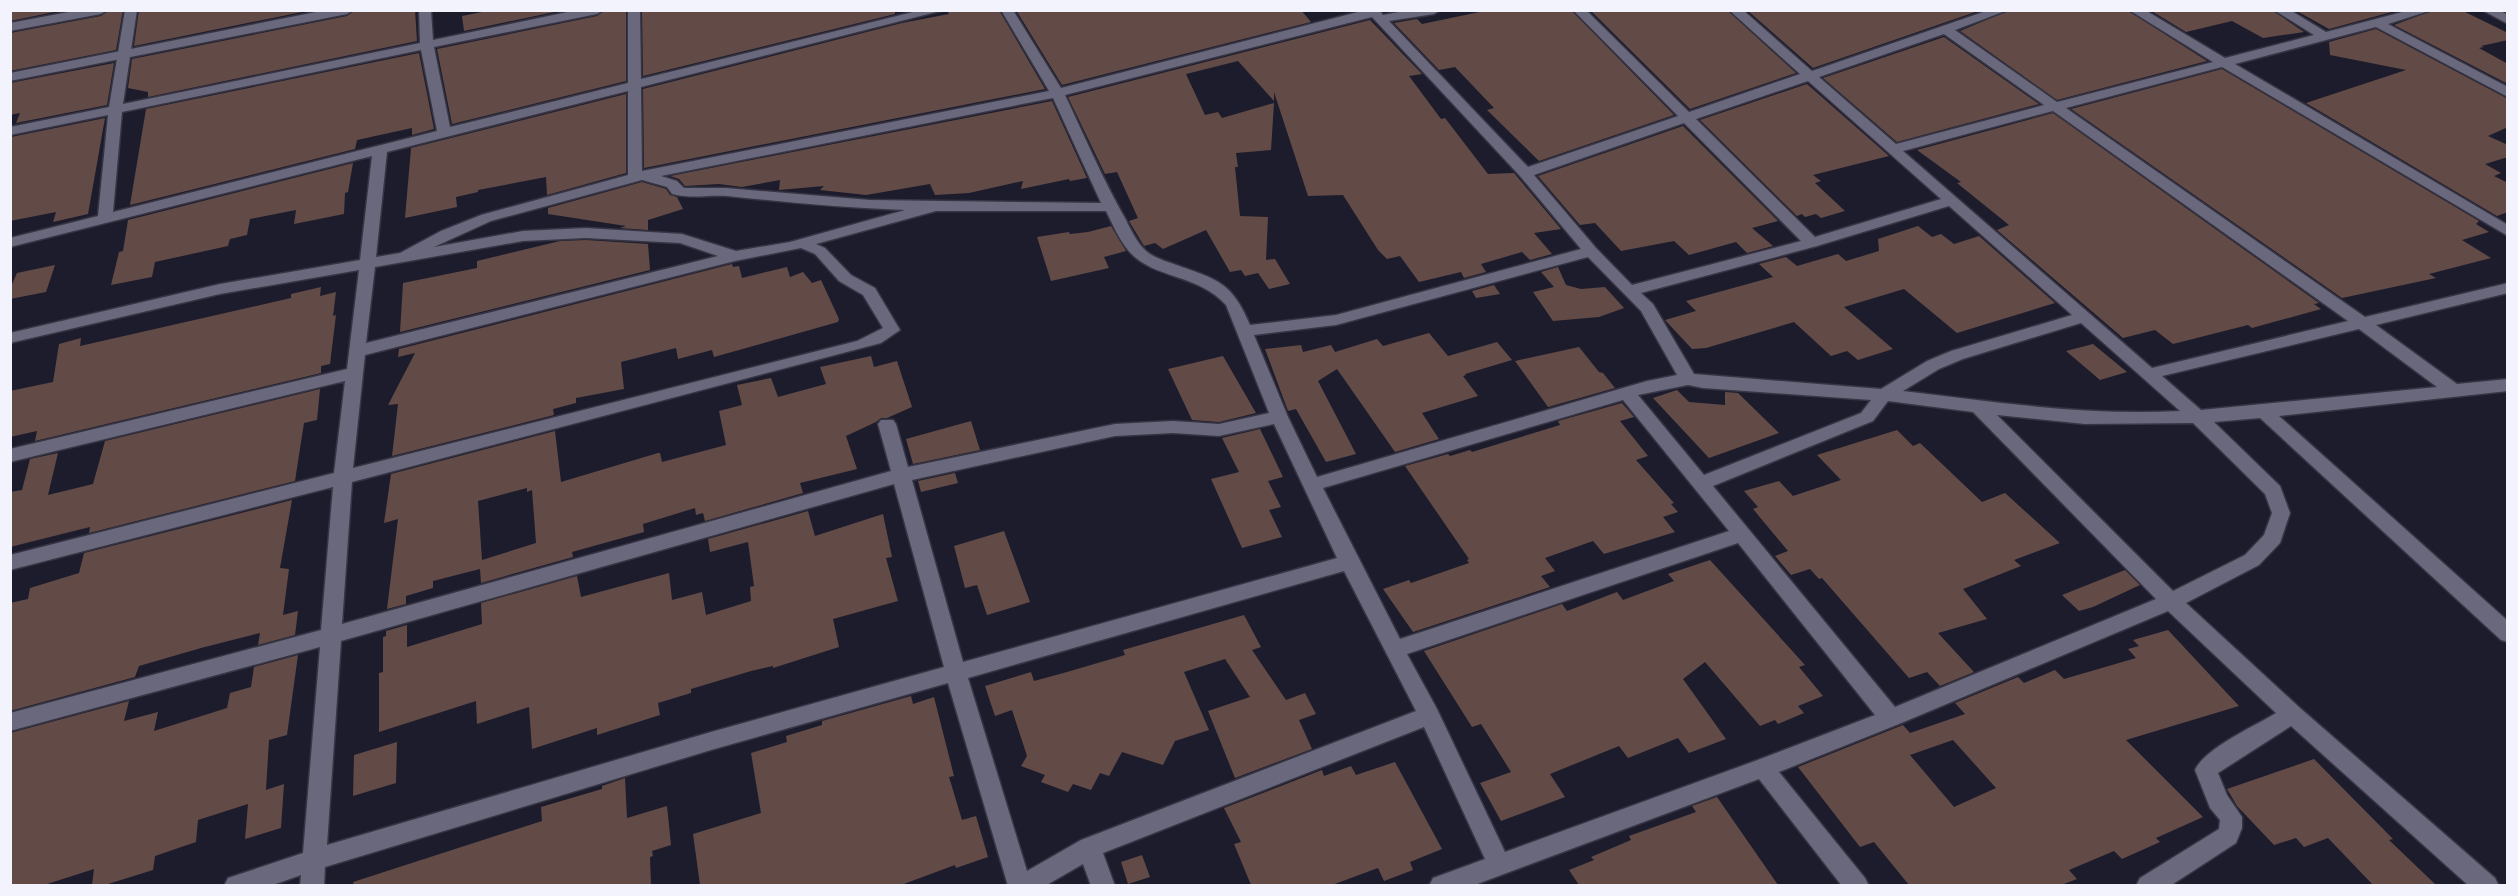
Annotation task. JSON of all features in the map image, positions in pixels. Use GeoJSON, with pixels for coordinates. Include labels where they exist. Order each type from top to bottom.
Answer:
{"type":"FeatureCollection","features":[{"type":"Feature","properties":{"kind":"street"},"geometry":{"type":"LineString","coordinates":[[10,27],[100,10]]}},
{"type":"Feature","properties":{"kind":"street"},"geometry":{"type":"LineString","coordinates":[[105,219],[115,109],[131,10]]}},
{"type":"Feature","properties":{"kind":"street"},"geometry":{"type":"LineString","coordinates":[[10,77],[347,10]]}},
{"type":"Feature","properties":{"kind":"street"},"geometry":{"type":"LineString","coordinates":[[425,10],[427,46],[444,132]]}},
{"type":"Feature","properties":{"kind":"street"},"geometry":{"type":"LineString","coordinates":[[10,131],[597,10]]}},
{"type":"Feature","properties":{"kind":"street"},"geometry":{"type":"LineString","coordinates":[[634,10],[634,85],[639,176]]}},
{"type":"Feature","properties":{"kind":"street"},"geometry":{"type":"LineString","coordinates":[[10,243],[444,132],[938,10]]}},
{"type":"Feature","properties":{"kind":"street"},"geometry":{"type":"LineString","coordinates":[[1008,10],[1057,93],[1111,207],[1132,245],[1141,255],[1195,276],[1223,292],[1233,303],[1279,417],[1311,485],[1393,650],[1429,716],[1499,864]]}},
{"type":"Feature","properties":{"kind":"street"},"geometry":{"type":"LineString","coordinates":[[404,257],[446,234],[476,222],[639,176],[1057,93],[1376,14],[1434,10]]}},
{"type":"Feature","properties":{"kind":"street"},"geometry":{"type":"LineString","coordinates":[[1579,10],[1812,243]]}},
{"type":"Feature","properties":{"kind":"street"},"geometry":{"type":"LineString","coordinates":[[1441,885],[1763,768],[1891,718],[2171,601],[2252,560],[2273,538],[2281,513],[2273,491],[2199,418],[1735,10]]}},
{"type":"Feature","properties":{"kind":"street"},"geometry":{"type":"LineString","coordinates":[[1525,173],[2002,10]]}},
{"type":"Feature","properties":{"kind":"street"},"geometry":{"type":"LineString","coordinates":[[2135,10],[2508,232]]}},
{"type":"Feature","properties":{"kind":"street"},"geometry":{"type":"LineString","coordinates":[[2280,10],[2324,36]]}},
{"type":"Feature","properties":{"kind":"street"},"geometry":{"type":"LineString","coordinates":[[1893,149],[2426,10]]}},
{"type":"Feature","properties":{"kind":"street"},"geometry":{"type":"LineString","coordinates":[[2488,10],[2508,21]]}},
{"type":"Feature","properties":{"kind":"street"},"geometry":{"type":"LineString","coordinates":[[1376,14],[1525,173],[1591,251],[1647,308],[1688,379]]}},
{"type":"Feature","properties":{"kind":"street"},"geometry":{"type":"LineString","coordinates":[[2378,23],[2508,93]]}},
{"type":"Feature","properties":{"kind":"street"},"geometry":{"type":"LineString","coordinates":[[1945,29],[2362,323],[2454,391]]}},
{"type":"Feature","properties":{"kind":"street"},"geometry":{"type":"LineString","coordinates":[[312,885],[343,478],[380,149]]}},
{"type":"Feature","properties":{"kind":"street"},"geometry":{"type":"LineString","coordinates":[[639,176],[672,184],[677,191],[697,195],[718,191],[817,203],[1111,207]]}},
{"type":"Feature","properties":{"kind":"street"},"geometry":{"type":"LineString","coordinates":[[1629,291],[1812,243],[1952,201]]}},
{"type":"Feature","properties":{"kind":"street"},"geometry":{"type":"LineString","coordinates":[[358,351],[735,256],[802,243],[940,205]]}},
{"type":"Feature","properties":{"kind":"street"},"geometry":{"type":"LineString","coordinates":[[10,339],[220,289],[514,237],[586,232],[682,239],[735,256]]}},
{"type":"Feature","properties":{"kind":"street"},"geometry":{"type":"LineString","coordinates":[[10,563],[859,346],[874,342],[892,330],[869,292],[845,278],[820,251],[802,243]]}},
{"type":"Feature","properties":{"kind":"street"},"geometry":{"type":"LineString","coordinates":[[1245,331],[1336,320],[1591,251]]}},
{"type":"Feature","properties":{"kind":"street"},"geometry":{"type":"LineString","coordinates":[[2149,374],[2508,288]]}},
{"type":"Feature","properties":{"kind":"street"},"geometry":{"type":"LineString","coordinates":[[1699,484],[1734,472],[1867,417],[1884,395],[1926,369],[1957,355],[2084,317]]}},
{"type":"Feature","properties":{"kind":"street"},"geometry":{"type":"LineString","coordinates":[[10,456],[355,373]]}},
{"type":"Feature","properties":{"kind":"street"},"geometry":{"type":"LineString","coordinates":[[1311,485],[1653,385],[1688,379],[1884,395],[2050,416],[2199,418],[2265,413],[2508,385]]}},
{"type":"Feature","properties":{"kind":"street"},"geometry":{"type":"LineString","coordinates":[[1627,393],[1740,535],[1891,718]]}},
{"type":"Feature","properties":{"kind":"street"},"geometry":{"type":"LineString","coordinates":[[1978,407],[2171,601],[2292,714],[2487,885]]}},
{"type":"Feature","properties":{"kind":"street"},"geometry":{"type":"LineString","coordinates":[[2265,413],[2508,634]]}},
{"type":"Feature","properties":{"kind":"street"},"geometry":{"type":"LineString","coordinates":[[10,722],[332,635],[902,475],[1115,430],[1173,427],[1219,430],[1279,417]]}},
{"type":"Feature","properties":{"kind":"street"},"geometry":{"type":"LineString","coordinates":[[887,424],[956,673],[1021,885],[1089,848],[1429,716]]}},
{"type":"Feature","properties":{"kind":"street"},"geometry":{"type":"LineString","coordinates":[[1393,650],[1740,535]]}},
{"type":"Feature","properties":{"kind":"street"},"geometry":{"type":"LineString","coordinates":[[236,885],[711,741],[1349,562]]}},
{"type":"Feature","properties":{"kind":"street"},"geometry":{"type":"LineString","coordinates":[[2148,885],[2228,836],[2231,817],[2218,801],[2206,770],[2225,755],[2292,714]]}},
{"type":"Feature","properties":{"kind":"street"},"geometry":{"type":"LineString","coordinates":[[1763,768],[1857,885]]}},
{"type":"Feature","properties":{"kind":"street"},"geometry":{"type":"LineString","coordinates":[[1089,848],[1102,885]]}},
{"type":"Feature","properties":{"kind":"building"},"geometry":{"type":"Polygon","coordinates":[[[10,10],[64,10],[10,21],[10,10]]]}},
{"type":"Feature","properties":{"kind":"building"},"geometry":{"type":"Polygon","coordinates":[[[109,10],[123,10],[116,50],[10,71],[10,33],[101,16],[109,10]]]}},
{"type":"Feature","properties":{"kind":"building"},"geometry":{"type":"Polygon","coordinates":[[[139,10],[312,10],[134,46],[139,10]]]}},
{"type":"Feature","properties":{"kind":"building"},"geometry":{"type":"Polygon","coordinates":[[[355,10],[415,10],[417,41],[148,97],[148,92],[128,88],[132,59],[347,16],[355,10]]]}},
{"type":"Feature","properties":{"kind":"building"},"geometry":{"type":"Polygon","coordinates":[[[492,10],[564,10],[464,31],[462,16],[492,10]]]}},
{"type":"Feature","properties":{"kind":"building"},"geometry":{"type":"Polygon","coordinates":[[[605,10],[626,10],[626,81],[452,124],[437,49],[597,16],[605,10]]]}},
{"type":"Feature","properties":{"kind":"building"},"geometry":{"type":"Polygon","coordinates":[[[642,10],[895,10],[895,14],[643,76],[642,10]]]}},
{"type":"Feature","properties":{"kind":"building"},"geometry":{"type":"Polygon","coordinates":[[[947,10],[999,10],[1045,89],[644,168],[643,89],[902,23],[949,14],[947,10]]]}},
{"type":"Feature","properties":{"kind":"building"},"geometry":{"type":"Polygon","coordinates":[[[1016,10],[1301,10],[1311,22],[1062,85],[1016,10]]]}},
{"type":"Feature","properties":{"kind":"building"},"geometry":{"type":"Polygon","coordinates":[[[1489,10],[1571,10],[1674,115],[1539,161],[1487,110],[1494,108],[1455,67],[1439,70],[1394,23],[1417,19],[1422,24],[1489,10]]]}},
{"type":"Feature","properties":{"kind":"building"},"geometry":{"type":"Polygon","coordinates":[[[1590,10],[1727,10],[1796,73],[1690,109],[1590,10]]]}},
{"type":"Feature","properties":{"kind":"building"},"geometry":{"type":"Polygon","coordinates":[[[1747,10],[1981,10],[1813,68],[1747,10]]]}},
{"type":"Feature","properties":{"kind":"building"},"geometry":{"type":"Polygon","coordinates":[[[2010,10],[2127,10],[2207,61],[2057,100],[1960,31],[2010,10]]]}},
{"type":"Feature","properties":{"kind":"building"},"geometry":{"type":"Polygon","coordinates":[[[2150,10],[2272,10],[2304,32],[2263,38],[2232,21],[2186,32],[2150,10]]]}},
{"type":"Feature","properties":{"kind":"building"},"geometry":{"type":"Polygon","coordinates":[[[2295,10],[2399,10],[2329,29],[2295,10]]]}},
{"type":"Feature","properties":{"kind":"building"},"geometry":{"type":"Polygon","coordinates":[[[2434,10],[2461,10],[2508,33],[2508,40],[2479,48],[2508,64],[2508,84],[2394,25],[2434,10]]]}},
{"type":"Feature","properties":{"kind":"building"},"geometry":{"type":"Polygon","coordinates":[[[1370,20],[1422,74],[1409,76],[1441,119],[1445,118],[1488,174],[1514,173],[1561,229],[1534,233],[1552,254],[1530,260],[1522,252],[1481,264],[1486,272],[1464,278],[1461,272],[1419,282],[1400,256],[1387,259],[1378,250],[1343,195],[1308,196],[1274,92],[1274,101],[1238,61],[1186,74],[1205,115],[1218,112],[1222,118],[1274,103],[1271,150],[1236,153],[1238,167],[1235,167],[1240,216],[1268,217],[1266,260],[1275,259],[1290,284],[1269,289],[1258,273],[1245,276],[1241,270],[1230,272],[1206,230],[1163,249],[1155,243],[1144,246],[1129,221],[1138,218],[1117,172],[1105,174],[1068,97],[1370,20]]]}},
{"type":"Feature","properties":{"kind":"building"},"geometry":{"type":"Polygon","coordinates":[[[2376,29],[2508,99],[2508,127],[2488,136],[2508,145],[2508,157],[2485,164],[2501,173],[2494,176],[2508,183],[2508,212],[2497,216],[2306,103],[2406,70],[2330,55],[2329,42],[2376,29]]]}},
{"type":"Feature","properties":{"kind":"building"},"geometry":{"type":"Polygon","coordinates":[[[1944,37],[2039,104],[1897,142],[1823,78],[1944,37]]]}},
{"type":"Feature","properties":{"kind":"building"},"geometry":{"type":"Polygon","coordinates":[[[419,53],[434,129],[412,135],[412,128],[357,140],[355,149],[130,205],[146,109],[419,53]]]}},
{"type":"Feature","properties":{"kind":"building"},"geometry":{"type":"Polygon","coordinates":[[[114,63],[107,105],[16,123],[20,113],[10,115],[10,83],[114,63]]]}},
{"type":"Feature","properties":{"kind":"building"},"geometry":{"type":"Polygon","coordinates":[[[2222,69],[2479,221],[2476,224],[2489,232],[2462,240],[2491,258],[2429,274],[2436,278],[2342,298],[2071,109],[2222,69]]]}},
{"type":"Feature","properties":{"kind":"building"},"geometry":{"type":"Polygon","coordinates":[[[1807,84],[1889,156],[1813,175],[1821,181],[1815,183],[1845,211],[1821,218],[1816,214],[1805,217],[1802,214],[1797,216],[1700,120],[1807,84]]]}},
{"type":"Feature","properties":{"kind":"building"},"geometry":{"type":"Polygon","coordinates":[[[626,94],[626,173],[547,195],[546,177],[478,190],[478,192],[456,197],[457,207],[405,218],[411,148],[626,94]]]}},
{"type":"Feature","properties":{"kind":"building"},"geometry":{"type":"Polygon","coordinates":[[[1052,101],[1087,178],[1070,181],[1069,179],[1021,189],[1023,181],[969,193],[935,195],[930,184],[866,195],[820,190],[824,186],[779,190],[780,180],[742,187],[719,184],[685,186],[679,179],[670,176],[1052,101]]]}},
{"type":"Feature","properties":{"kind":"building"},"geometry":{"type":"Polygon","coordinates":[[[2053,113],[2319,303],[2314,304],[2321,309],[2252,328],[2248,325],[2173,344],[2155,330],[2123,338],[1997,230],[2009,225],[1957,183],[1961,182],[1917,150],[2053,113]]]}},
{"type":"Feature","properties":{"kind":"building"},"geometry":{"type":"Polygon","coordinates":[[[105,118],[88,214],[53,222],[56,212],[10,221],[11,137],[105,118]]]}},
{"type":"Feature","properties":{"kind":"building"},"geometry":{"type":"Polygon","coordinates":[[[1683,126],[1778,221],[1752,228],[1773,246],[1747,253],[1736,242],[1689,255],[1674,241],[1621,251],[1595,223],[1580,225],[1538,176],[1683,126]]]}},
{"type":"Feature","properties":{"kind":"building"},"geometry":{"type":"Polygon","coordinates":[[[353,163],[348,192],[345,193],[344,214],[294,224],[296,210],[250,219],[247,235],[230,239],[228,246],[155,262],[152,277],[111,285],[119,252],[123,251],[128,220],[353,163]]]}},
{"type":"Feature","properties":{"kind":"building"},"geometry":{"type":"Polygon","coordinates":[[[642,182],[666,189],[670,195],[677,197],[683,209],[648,220],[648,230],[620,228],[626,226],[548,214],[548,208],[642,182]]]}},
{"type":"Feature","properties":{"kind":"building"},"geometry":{"type":"Polygon","coordinates":[[[1111,226],[1126,251],[1104,257],[1109,268],[1051,281],[1037,237],[1069,232],[1070,234],[1088,232],[1111,226]]]}},
{"type":"Feature","properties":{"kind":"building"},"geometry":{"type":"Polygon","coordinates":[[[1918,226],[1932,237],[1941,234],[1954,244],[1979,236],[2055,303],[1957,333],[1904,289],[1844,307],[1893,349],[1858,360],[1847,351],[1831,356],[1794,322],[1706,348],[1692,349],[1665,320],[1696,311],[1686,301],[1773,277],[1759,264],[1786,257],[1797,266],[1838,254],[1846,261],[1879,251],[1878,239],[1918,226]]]}},
{"type":"Feature","properties":{"kind":"building"},"geometry":{"type":"Polygon","coordinates":[[[586,240],[648,244],[650,270],[400,332],[403,283],[477,268],[477,261],[560,241],[586,240]]]}},
{"type":"Feature","properties":{"kind":"building"},"geometry":{"type":"Polygon","coordinates":[[[732,264],[733,267],[739,266],[742,278],[787,267],[790,277],[803,272],[812,283],[821,280],[839,319],[838,322],[714,357],[712,350],[678,359],[676,348],[621,362],[624,389],[576,398],[576,403],[553,409],[554,415],[392,456],[398,404],[388,405],[415,353],[398,357],[399,349],[732,264]]]}},
{"type":"Feature","properties":{"kind":"building"},"geometry":{"type":"Polygon","coordinates":[[[55,265],[46,292],[10,299],[10,289],[17,273],[55,265]]]}},
{"type":"Feature","properties":{"kind":"building"},"geometry":{"type":"Polygon","coordinates":[[[1558,267],[1566,285],[1581,289],[1605,287],[1624,308],[1599,317],[1553,321],[1533,292],[1554,287],[1541,272],[1558,267]]]}},
{"type":"Feature","properties":{"kind":"building"},"geometry":{"type":"Polygon","coordinates":[[[1494,285],[1500,294],[1476,298],[1472,291],[1494,285]]]}},
{"type":"Feature","properties":{"kind":"building"},"geometry":{"type":"Polygon","coordinates":[[[321,287],[320,296],[336,292],[333,316],[336,315],[330,364],[321,366],[321,373],[35,441],[37,431],[10,437],[10,391],[53,382],[59,344],[81,338],[80,346],[291,298],[291,294],[321,287]]]}},
{"type":"Feature","properties":{"kind":"building"},"geometry":{"type":"Polygon","coordinates":[[[1429,333],[1448,356],[1497,342],[1512,360],[1465,374],[1463,376],[1478,396],[1422,413],[1439,439],[1395,452],[1337,369],[1318,381],[1356,454],[1326,462],[1296,409],[1288,411],[1265,349],[1301,345],[1303,352],[1331,345],[1335,352],[1377,339],[1383,346],[1429,333]]]}},
{"type":"Feature","properties":{"kind":"building"},"geometry":{"type":"Polygon","coordinates":[[[2093,344],[2127,372],[2100,380],[2066,351],[2093,344]]]}},
{"type":"Feature","properties":{"kind":"building"},"geometry":{"type":"Polygon","coordinates":[[[1579,347],[1615,388],[1548,407],[1515,361],[1579,347]]]}},
{"type":"Feature","properties":{"kind":"building"},"geometry":{"type":"Polygon","coordinates":[[[871,356],[874,367],[897,361],[912,407],[887,418],[881,418],[846,436],[857,469],[800,483],[803,493],[705,521],[703,513],[696,515],[695,508],[643,524],[644,532],[572,552],[573,557],[481,583],[480,569],[433,581],[433,588],[406,596],[406,604],[387,609],[398,519],[384,523],[391,474],[555,431],[561,482],[658,453],[660,453],[662,462],[726,445],[719,411],[742,405],[737,385],[771,378],[778,397],[826,384],[820,367],[871,356]],[[527,488],[478,501],[482,560],[536,543],[532,490],[527,492],[527,488]]]}},
{"type":"Feature","properties":{"kind":"building"},"geometry":{"type":"Polygon","coordinates":[[[1223,356],[1256,413],[1219,422],[1192,420],[1168,369],[1223,356]]]}},
{"type":"Feature","properties":{"kind":"building"},"geometry":{"type":"Polygon","coordinates":[[[320,389],[317,420],[304,423],[295,481],[89,533],[90,527],[10,547],[10,492],[22,490],[30,459],[58,453],[48,495],[93,484],[105,441],[320,389]]]}},
{"type":"Feature","properties":{"kind":"building"},"geometry":{"type":"Polygon","coordinates":[[[1677,390],[1689,402],[1725,405],[1725,392],[1738,393],[1779,433],[1709,458],[1653,398],[1677,390]]]}},
{"type":"Feature","properties":{"kind":"building"},"geometry":{"type":"Polygon","coordinates":[[[1622,403],[1634,417],[1620,421],[1648,456],[1636,460],[1674,503],[1671,504],[1678,512],[1663,517],[1675,532],[1604,554],[1593,541],[1545,558],[1555,571],[1541,576],[1550,587],[1413,632],[1383,589],[1409,580],[1411,583],[1469,563],[1467,560],[1469,559],[1405,466],[1448,454],[1450,456],[1470,450],[1472,452],[1560,425],[1558,421],[1622,403]]]}},
{"type":"Feature","properties":{"kind":"building"},"geometry":{"type":"Polygon","coordinates":[[[971,421],[980,450],[913,464],[906,439],[971,421]]]}},
{"type":"Feature","properties":{"kind":"building"},"geometry":{"type":"Polygon","coordinates":[[[1260,429],[1283,477],[1268,481],[1281,507],[1269,510],[1282,537],[1242,548],[1211,479],[1239,472],[1222,438],[1260,429]]]}},
{"type":"Feature","properties":{"kind":"building"},"geometry":{"type":"Polygon","coordinates":[[[1897,430],[1913,446],[1920,443],[1982,502],[2005,493],[2060,543],[2014,560],[2021,566],[1963,589],[1987,619],[1938,633],[1974,672],[1940,686],[1927,672],[1909,678],[1822,578],[1819,579],[1810,569],[1791,575],[1775,556],[1788,551],[1753,509],[1758,507],[1744,491],[1779,481],[1793,496],[1841,480],[1817,455],[1897,430]]]}},
{"type":"Feature","properties":{"kind":"building"},"geometry":{"type":"Polygon","coordinates":[[[955,473],[958,483],[921,492],[918,481],[955,473]]]}},
{"type":"Feature","properties":{"kind":"building"},"geometry":{"type":"Polygon","coordinates":[[[292,500],[280,568],[289,569],[283,615],[298,611],[295,635],[258,645],[260,633],[201,648],[139,666],[135,677],[10,711],[10,603],[28,599],[30,588],[79,573],[84,553],[292,500]]]}},
{"type":"Feature","properties":{"kind":"building"},"geometry":{"type":"Polygon","coordinates":[[[808,511],[815,536],[883,514],[892,557],[886,558],[898,601],[833,619],[839,647],[773,668],[773,666],[751,671],[691,689],[691,693],[658,703],[660,715],[597,735],[597,728],[532,749],[529,707],[477,724],[476,701],[379,732],[379,673],[383,672],[383,637],[386,636],[386,631],[407,625],[407,647],[482,624],[481,603],[577,576],[581,597],[669,573],[672,600],[702,592],[706,615],[751,601],[750,587],[754,586],[748,542],[710,552],[708,539],[808,511]]]}},
{"type":"Feature","properties":{"kind":"building"},"geometry":{"type":"Polygon","coordinates":[[[1004,531],[1030,602],[987,615],[977,585],[965,588],[954,546],[1004,531]]]}},
{"type":"Feature","properties":{"kind":"building"},"geometry":{"type":"Polygon","coordinates":[[[1710,560],[1805,665],[1799,667],[1823,696],[1798,706],[1804,713],[1778,724],[1775,720],[1760,726],[1705,662],[1683,679],[1726,739],[1689,753],[1678,738],[1628,758],[1619,746],[1550,774],[1565,797],[1501,821],[1480,783],[1511,772],[1481,724],[1472,727],[1424,651],[1562,604],[1567,611],[1617,592],[1623,600],[1674,581],[1668,574],[1710,560]]]}},
{"type":"Feature","properties":{"kind":"building"},"geometry":{"type":"Polygon","coordinates":[[[2125,570],[2140,585],[2093,607],[2079,611],[2062,595],[2125,570]]]}},
{"type":"Feature","properties":{"kind":"building"},"geometry":{"type":"Polygon","coordinates":[[[1244,615],[1261,647],[1252,650],[1286,700],[1305,693],[1316,714],[1299,720],[1312,749],[1235,778],[1208,711],[1250,697],[1225,659],[1184,672],[1209,730],[1175,741],[1163,765],[1122,752],[1109,776],[1100,773],[1091,790],[1073,784],[1068,792],[1041,782],[1045,775],[1021,766],[1027,756],[1012,710],[995,716],[985,686],[1031,672],[1034,681],[1067,672],[1125,655],[1123,650],[1244,615]]]}},
{"type":"Feature","properties":{"kind":"building"},"geometry":{"type":"Polygon","coordinates":[[[2168,630],[2239,706],[2126,740],[2203,817],[2156,838],[2160,842],[2122,859],[2114,851],[2069,870],[2077,879],[2061,885],[1909,885],[1874,842],[1860,847],[1798,767],[1903,725],[1910,733],[1965,714],[1955,703],[2018,677],[2024,683],[2055,670],[2064,679],[2136,658],[2128,649],[2139,646],[2133,640],[2168,630]],[[1953,740],[1910,755],[1954,807],[1996,788],[1953,740]]]}},
{"type":"Feature","properties":{"kind":"building"},"geometry":{"type":"Polygon","coordinates":[[[298,655],[287,735],[269,740],[266,790],[284,784],[281,828],[245,839],[248,804],[198,820],[196,842],[155,856],[153,870],[105,885],[92,885],[94,869],[44,885],[10,885],[10,733],[129,701],[124,721],[158,712],[154,731],[227,708],[230,693],[251,687],[254,667],[298,655]]]}},
{"type":"Feature","properties":{"kind":"building"},"geometry":{"type":"Polygon","coordinates":[[[911,696],[913,704],[934,697],[954,776],[949,777],[962,820],[976,816],[988,857],[956,868],[955,865],[901,885],[700,885],[693,834],[761,813],[751,753],[787,742],[786,736],[822,725],[822,721],[911,696]]]}},
{"type":"Feature","properties":{"kind":"building"},"geometry":{"type":"Polygon","coordinates":[[[397,742],[396,783],[353,796],[354,755],[397,742]]]}},
{"type":"Feature","properties":{"kind":"building"},"geometry":{"type":"Polygon","coordinates":[[[2314,759],[2393,839],[2389,840],[2436,885],[2373,885],[2328,838],[2304,847],[2296,838],[2274,845],[2237,806],[2227,789],[2314,759]]]}},
{"type":"Feature","properties":{"kind":"building"},"geometry":{"type":"Polygon","coordinates":[[[1395,762],[1442,849],[1410,862],[1413,870],[1384,881],[1378,868],[1332,885],[1251,885],[1234,844],[1241,842],[1224,808],[1322,770],[1324,776],[1351,766],[1356,775],[1395,762]]]}},
{"type":"Feature","properties":{"kind":"building"},"geometry":{"type":"Polygon","coordinates":[[[625,778],[627,818],[667,806],[671,845],[652,851],[653,856],[650,857],[651,885],[354,885],[353,882],[542,821],[541,807],[602,789],[602,786],[625,778]]]}},
{"type":"Feature","properties":{"kind":"building"},"geometry":{"type":"Polygon","coordinates":[[[1717,797],[1778,885],[1579,885],[1569,870],[1594,860],[1591,857],[1631,840],[1629,836],[1696,812],[1692,806],[1717,797]]]}},
{"type":"Feature","properties":{"kind":"building"},"geometry":{"type":"Polygon","coordinates":[[[1142,855],[1150,877],[1128,884],[1121,862],[1142,855]]]}}]}
